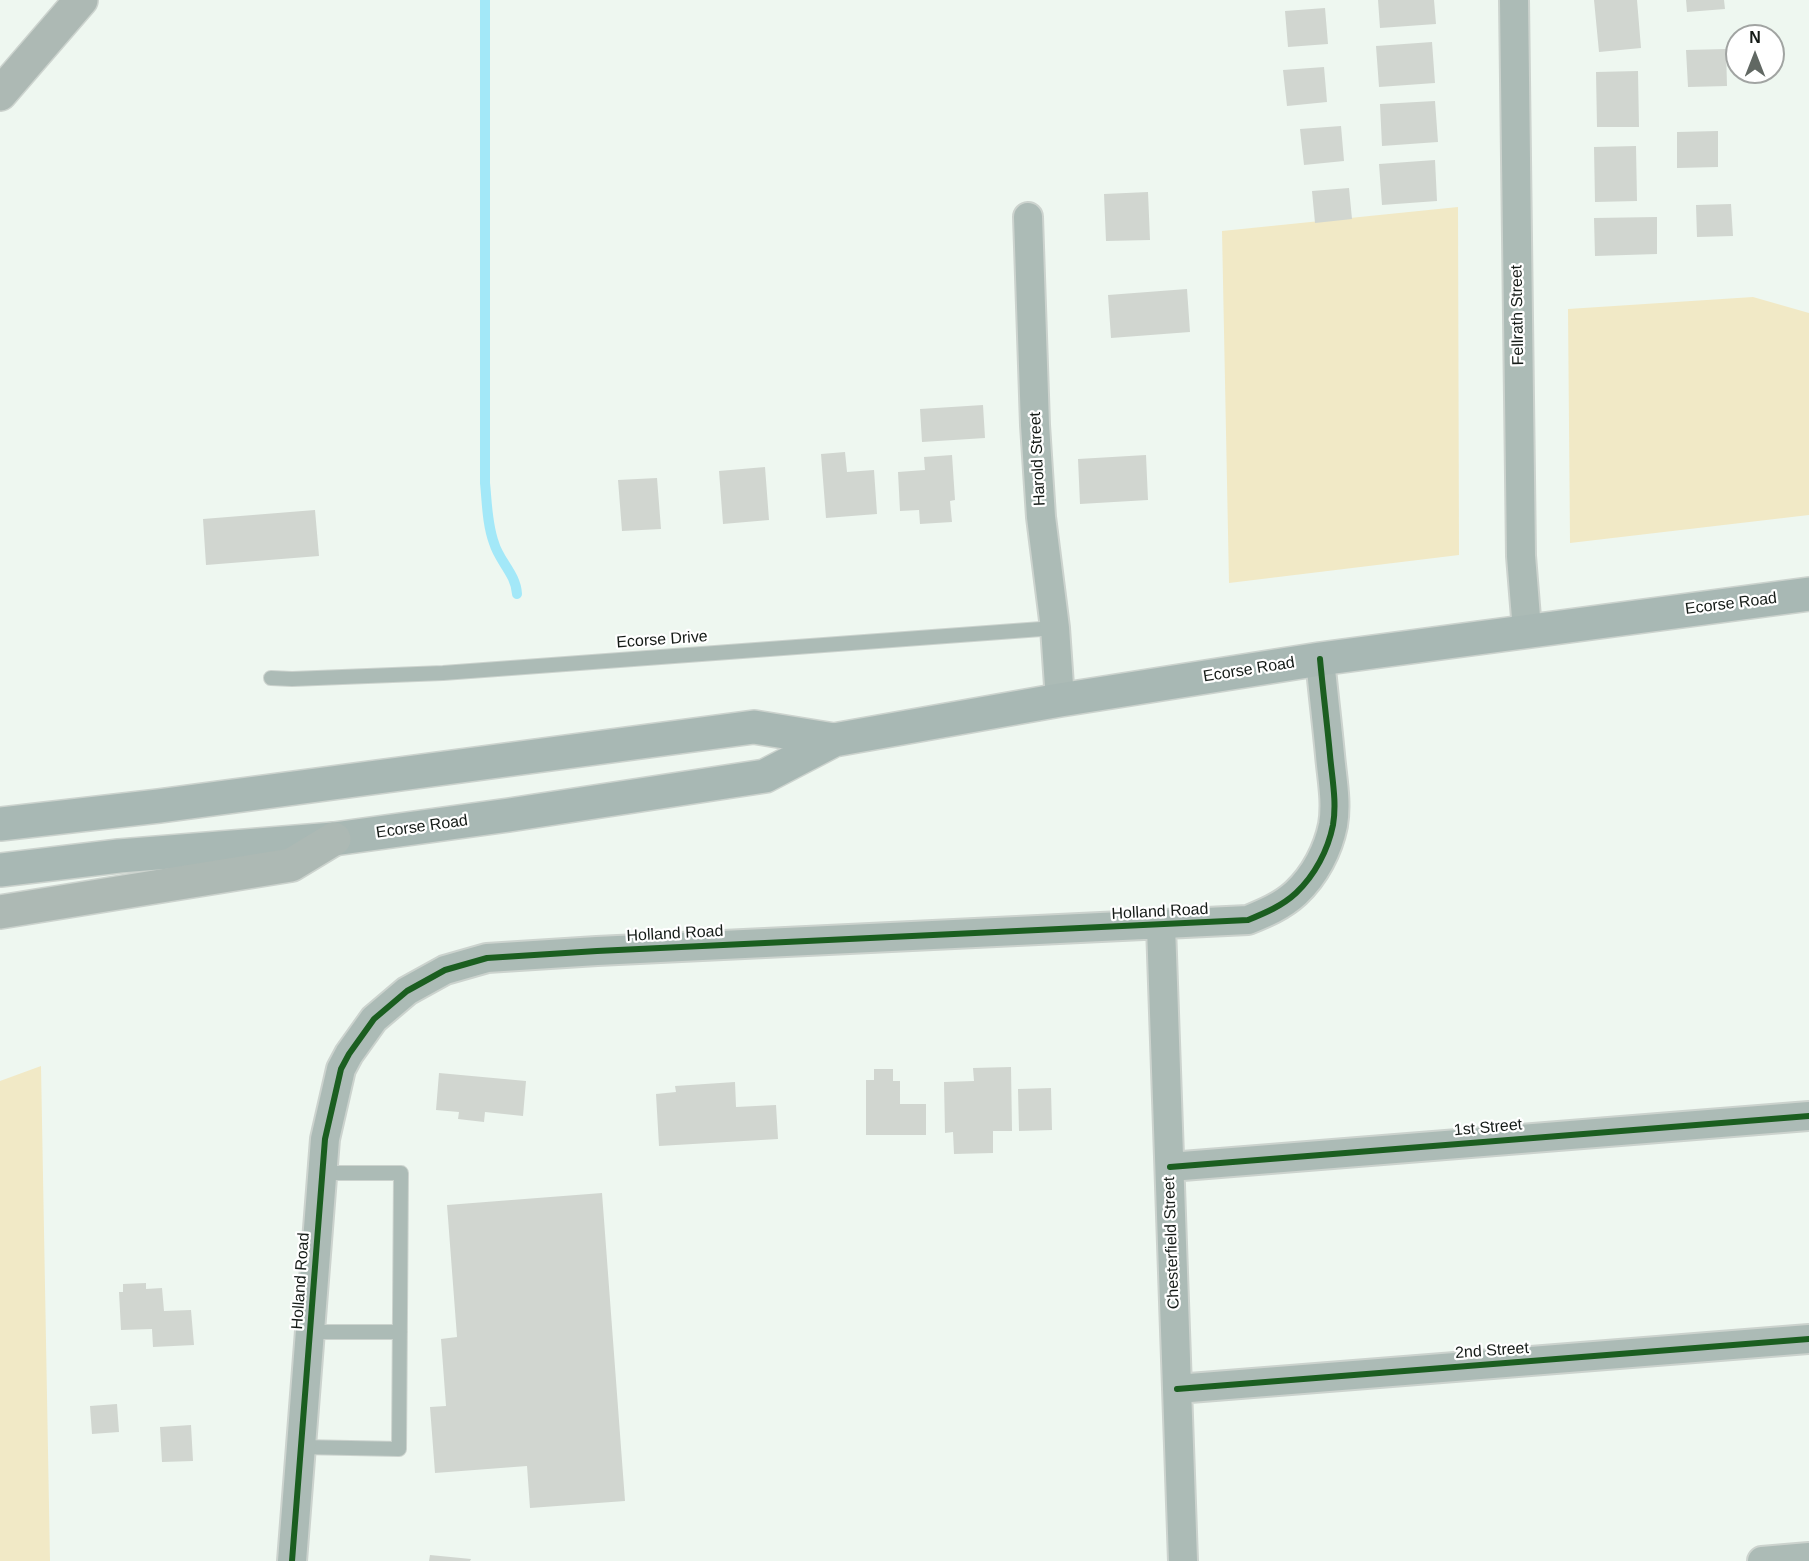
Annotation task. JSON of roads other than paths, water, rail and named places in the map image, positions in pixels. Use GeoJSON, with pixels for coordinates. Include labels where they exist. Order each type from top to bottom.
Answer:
{"type":"FeatureCollection","features":[{"type":"Feature","properties":{"kind":"highway"},"geometry":{"type":"LineString","coordinates":[[0,94],[81,0]]}},
{"type":"Feature","properties":{"kind":"highway"},"geometry":{"type":"LineString","coordinates":[[0,912],[291,865],[334,840]]}},
{"type":"Feature","properties":{"kind":"main road","name":"Ecorse Road"},"geometry":{"type":"LineString","coordinates":[[0,870],[119,856],[334,840],[765,776],[834,740],[1060,700],[1320,658],[1809,594]]}},
{"type":"Feature","properties":{"kind":"main road","name":"Ecorse Road"},"geometry":{"type":"LineString","coordinates":[[0,824],[159,806],[754,727],[834,740]]}},
{"type":"Feature","properties":{"kind":"street","name":"Fellrath Street"},"geometry":{"type":"LineString","coordinates":[[1514,0],[1521,556],[1527,630]]}},
{"type":"Feature","properties":{"kind":"street","name":"Harold Street"},"geometry":{"type":"LineString","coordinates":[[1028,217],[1035,425],[1041,517],[1060,700]]}},
{"type":"Feature","properties":{"kind":"street","name":"Holland Road"},"geometry":{"type":"LineString","coordinates":[[292,1561],[325,1139],[342,1069],[349,1054],[381,1013],[407,991],[445,970],[487,958],[1248,920],[1279,906],[1295,894],[1309,879],[1328,842],[1333,823],[1333,789],[1320,658]]}},
{"type":"Feature","properties":{"kind":"street","name":"Chesterfield Street"},"geometry":{"type":"LineString","coordinates":[[1161,926],[1183,1561]]}},
{"type":"Feature","properties":{"kind":"street","name":"1st Street"},"geometry":{"type":"LineString","coordinates":[[1170,1167],[1809,1116]]}},
{"type":"Feature","properties":{"kind":"street","name":"2nd Street"},"geometry":{"type":"LineString","coordinates":[[1177,1389],[1809,1339]]}},
{"type":"Feature","properties":{"kind":"street"},"geometry":{"type":"LineString","coordinates":[[1762,1561],[1809,1557]]}},
{"type":"Feature","properties":{"kind":"lane","name":"Ecorse Drive"},"geometry":{"type":"LineString","coordinates":[[272,678],[443,673],[1054,628]]}},
{"type":"Feature","properties":{"kind":"lane"},"geometry":{"type":"LineString","coordinates":[[301,1447],[399,1449],[401,1173],[323,1173]]}},
{"type":"Feature","properties":{"kind":"lane"},"geometry":{"type":"LineString","coordinates":[[310,1332],[400,1332]]}},
{"type":"Feature","properties":{"kind":"waterway"},"geometry":{"type":"LineString","coordinates":[[485,0],[485,483],[488,513],[496,550],[514,580],[517,594]]}}]}
